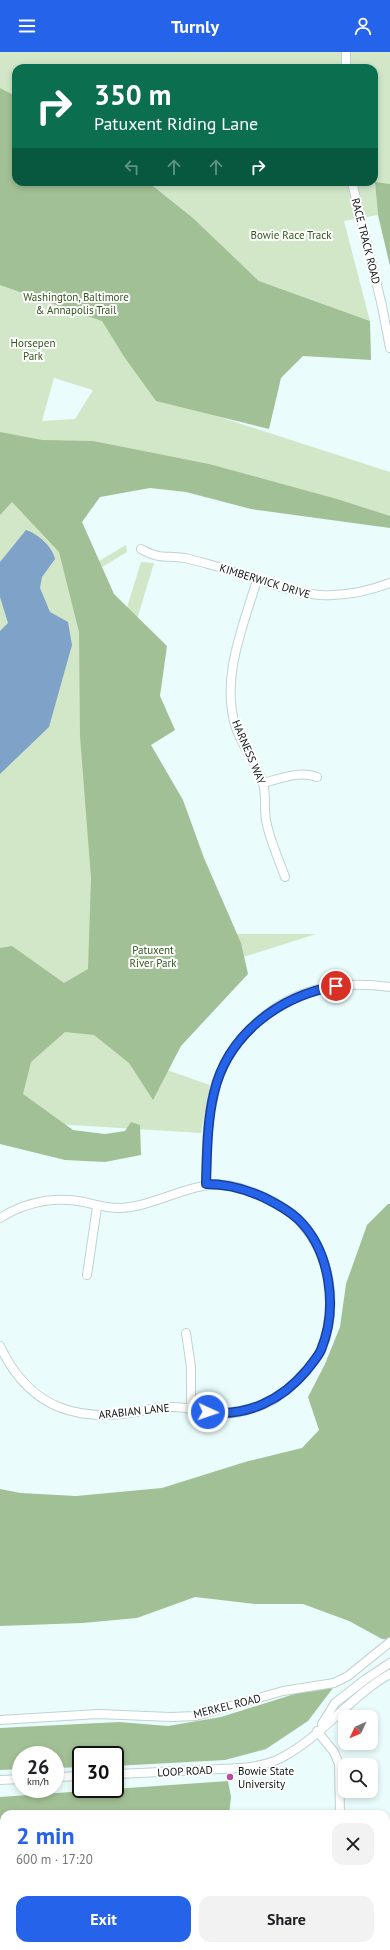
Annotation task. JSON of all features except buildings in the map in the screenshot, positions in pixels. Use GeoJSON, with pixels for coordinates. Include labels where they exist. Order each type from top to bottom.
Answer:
{"type":"FeatureCollection","features":[{"type":"Feature","properties":{"kind":"street"},"geometry":{"type":"LineString","coordinates":[[346,52],[346,64]]}},
{"type":"Feature","properties":{"kind":"street","name":"RACE TRACK ROAD"},"geometry":{"type":"LineString","coordinates":[[353,186],[390,348]]}},
{"type":"Feature","properties":{"kind":"street","name":"KIMBERWICK DRIVE"},"geometry":{"type":"LineString","coordinates":[[141,549],[162,558],[184,558],[230,570],[257,580],[308,595],[326,597],[361,593],[390,583]]}},
{"type":"Feature","properties":{"kind":"street","name":"HARNESS WAY"},"geometry":{"type":"LineString","coordinates":[[257,580],[236,648],[231,681],[231,695],[236,727],[247,754],[263,783],[267,826],[285,877]]}},
{"type":"Feature","properties":{"kind":"street"},"geometry":{"type":"LineString","coordinates":[[263,783],[294,775],[309,774],[317,777]]}},
{"type":"Feature","properties":{"kind":"street"},"geometry":{"type":"LineString","coordinates":[[206,1184],[209,1127],[214,1093],[222,1069],[237,1043],[268,1014],[309,992],[336,986],[388,986]]}},
{"type":"Feature","properties":{"kind":"street","name":"ARABIAN LANE"},"geometry":{"type":"LineString","coordinates":[[0,1218],[23,1205],[60,1199],[73,1200],[97,1207],[118,1208],[143,1205],[206,1184],[220,1184],[246,1190],[275,1203],[298,1219],[316,1244],[327,1274],[331,1295],[330,1315],[320,1351],[302,1375],[288,1389],[271,1401],[249,1410],[222,1414],[191,1408],[163,1407],[108,1416],[85,1414],[63,1408],[42,1398],[26,1385],[12,1369],[0,1346]]}},
{"type":"Feature","properties":{"kind":"street"},"geometry":{"type":"LineString","coordinates":[[87,1275],[97,1207]]}},
{"type":"Feature","properties":{"kind":"street"},"geometry":{"type":"LineString","coordinates":[[186,1333],[191,1367],[191,1408]]}},
{"type":"Feature","properties":{"kind":"street","name":"MERKEL ROAD"},"geometry":{"type":"LineString","coordinates":[[0,1720],[98,1714],[171,1717],[196,1716],[283,1692],[334,1683],[348,1676],[390,1642]]}},
{"type":"Feature","properties":{"kind":"street","name":"LOOP ROAD"},"geometry":{"type":"LineString","coordinates":[[317,1731],[336,1703],[366,1679],[390,1663]]}},
{"type":"Feature","properties":{"kind":"street","name":"LOOP ROAD"},"geometry":{"type":"LineString","coordinates":[[124,1773],[254,1766],[281,1758],[299,1747],[317,1731],[390,1674]]}},
{"type":"Feature","properties":{"kind":"street"},"geometry":{"type":"LineString","coordinates":[[317,1731],[334,1752],[339,1764],[340,1810]]}},
{"type":"Feature","properties":{"kind":"street"},"geometry":{"type":"LineString","coordinates":[[0,1780],[12,1779]]}},
{"type":"Feature","properties":{"kind":"green space","name":"Bowie Race Track"},"geometry":{"type":"Polygon","coordinates":[[[0,52],[390,52],[390,184],[378,183],[378,64],[12,64],[12,94],[0,88],[0,52]]]}},
{"type":"Feature","properties":{"kind":"green space","name":"Washington, Baltimore & Annapolis Trail"},"geometry":{"type":"Polygon","coordinates":[[[0,88],[12,94],[12,186],[153,186],[193,218],[259,281],[370,321],[371,360],[303,356],[281,378],[269,429],[156,401],[125,358],[102,321],[0,285],[0,88]]]}},
{"type":"Feature","properties":{"kind":"green space"},"geometry":{"type":"Polygon","coordinates":[[[0,124],[12,168],[12,186],[19,186],[170,401],[390,472],[390,521],[178,474],[72,501],[84,570],[126,545],[127,552],[87,576],[120,630],[141,562],[154,563],[126,656],[197,934],[316,934],[212,967],[141,1061],[210,1085],[201,1133],[55,1124],[0,1104],[0,124]],[[54,378],[42,421],[75,419],[93,390],[54,378]]]}},
{"type":"Feature","properties":{"kind":"green space"},"geometry":{"type":"Polygon","coordinates":[[[378,182],[390,184],[390,266],[378,215],[375,186],[378,186],[378,182]]]}},
{"type":"Feature","properties":{"kind":"green space","name":"Bowie Race Track"},"geometry":{"type":"Polygon","coordinates":[[[153,186],[375,186],[378,215],[344,221],[370,321],[259,281],[193,218],[153,186]]]}},
{"type":"Feature","properties":{"kind":"green space","name":"Patuxent River Park"},"geometry":{"type":"Polygon","coordinates":[[[0,432],[42,440],[93,441],[209,464],[337,499],[390,516],[390,528],[251,509],[186,492],[150,488],[100,497],[82,522],[114,594],[167,646],[160,696],[175,730],[151,745],[183,800],[204,858],[241,943],[248,974],[181,1046],[153,1100],[129,1063],[94,1035],[65,1032],[31,1062],[23,1094],[73,1130],[105,1134],[125,1131],[131,1122],[140,1125],[141,1155],[105,1162],[65,1160],[0,1144],[0,948],[12,946],[64,983],[88,969],[91,878],[80,736],[79,632],[59,552],[12,502],[0,515],[0,432]]]}},
{"type":"Feature","properties":{"kind":"green space"},"geometry":{"type":"Polygon","coordinates":[[[388,1204],[390,1204],[390,1640],[382,1639],[349,1621],[303,1604],[255,1604],[195,1597],[137,1618],[83,1623],[0,1626],[0,1489],[21,1493],[76,1496],[162,1488],[245,1462],[302,1448],[319,1430],[308,1397],[325,1364],[340,1327],[346,1284],[367,1225],[388,1204]]]}},
{"type":"Feature","properties":{"kind":"green space"},"geometry":{"type":"Polygon","coordinates":[[[333,1688],[308,1721],[266,1749],[225,1760],[124,1766],[124,1746],[72,1746],[72,1767],[64,1768],[64,1746],[12,1746],[12,1769],[0,1770],[0,1728],[119,1722],[168,1726],[221,1717],[304,1691],[333,1688]]]}},
{"type":"Feature","properties":{"kind":"green space"},"geometry":{"type":"Polygon","coordinates":[[[228,1781],[231,1797],[229,1810],[0,1810],[0,1797],[64,1798],[64,1793],[72,1792],[72,1798],[124,1798],[124,1788],[228,1781]]]}},
{"type":"Feature","properties":{"kind":"water"},"geometry":{"type":"Polygon","coordinates":[[[26,530],[35,534],[48,545],[55,559],[42,577],[40,588],[50,612],[68,622],[72,645],[49,727],[0,774],[0,631],[8,623],[0,597],[0,562],[26,530]]]}},
{"type":"Feature","properties":{"kind":"place","name":"Bowie State University"},"geometry":{"type":"Point","coordinates":[230,1777]}},
{"type":"Feature","properties":{"kind":"route"},"geometry":{"type":"LineString","coordinates":[[208,1412],[222,1414],[249,1410],[271,1401],[294,1384],[311,1365],[318,1356],[324,1339],[330,1315],[330,1285],[316,1244],[307,1229],[287,1210],[258,1195],[234,1186],[206,1184],[209,1127],[214,1093],[222,1069],[230,1053],[247,1032],[268,1014],[279,1007],[309,992],[336,986]]}},
{"type":"Feature","properties":{"kind":"park label","name":"Horsepen Park"},"geometry":{"type":"Point","coordinates":[33,349]}}]}
